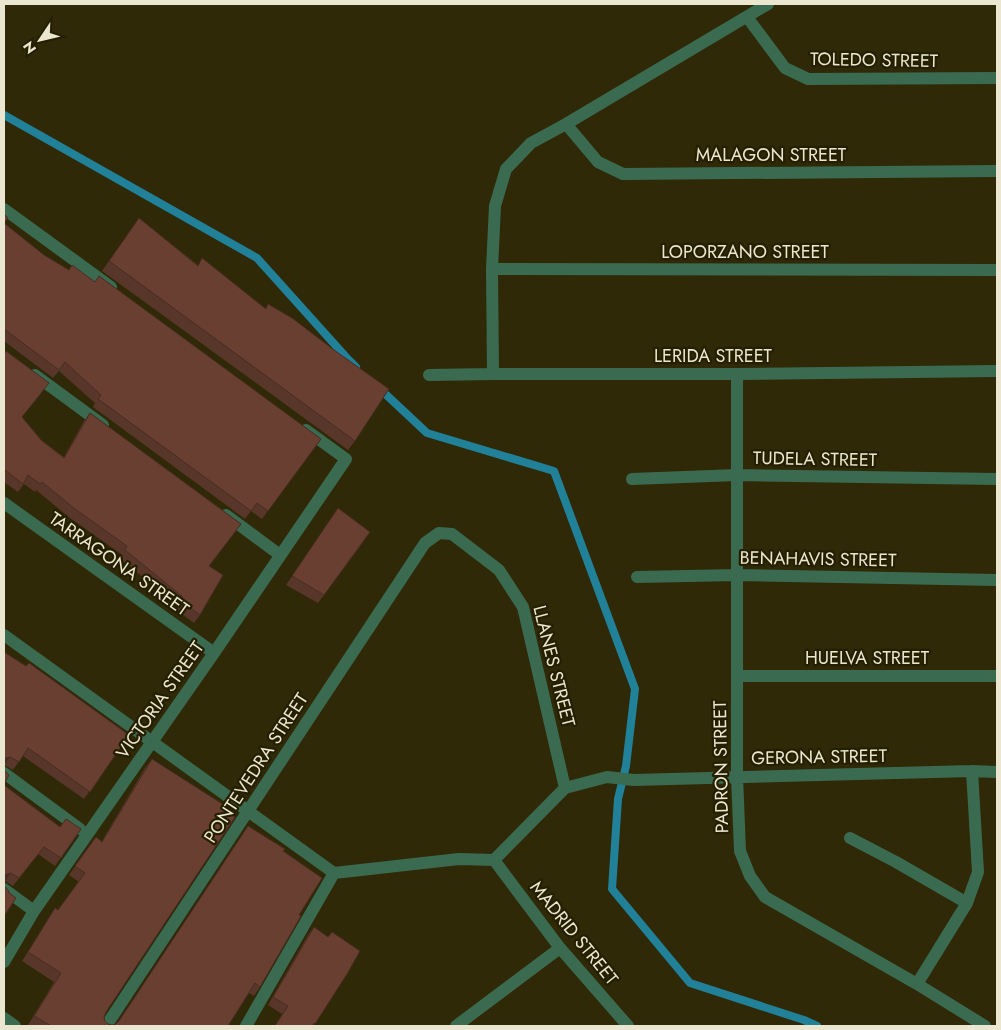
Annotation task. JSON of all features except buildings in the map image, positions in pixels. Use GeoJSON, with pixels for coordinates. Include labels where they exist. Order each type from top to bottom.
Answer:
{"type":"FeatureCollection","features":[{"type":"Feature","properties":{"kind":"street"},"geometry":{"type":"LineString","coordinates":[[493,374],[492,269],[495,206],[506,169],[531,143],[768,4]]}},
{"type":"Feature","properties":{"kind":"street","name":"TOLEDO STREET"},"geometry":{"type":"LineString","coordinates":[[746,17],[785,68],[808,79],[997,78]]}},
{"type":"Feature","properties":{"kind":"street","name":"MALAGON STREET"},"geometry":{"type":"LineString","coordinates":[[566,124],[598,162],[623,174],[997,171]]}},
{"type":"Feature","properties":{"kind":"street"},"geometry":{"type":"LineString","coordinates":[[4,209],[125,297]]}},
{"type":"Feature","properties":{"kind":"street","name":"LOPORZANO STREET"},"geometry":{"type":"LineString","coordinates":[[492,269],[997,270]]}},
{"type":"Feature","properties":{"kind":"street"},"geometry":{"type":"LineString","coordinates":[[28,369],[114,433]]}},
{"type":"Feature","properties":{"kind":"street","name":"LERIDA STREET"},"geometry":{"type":"LineString","coordinates":[[429,375],[997,371]]}},
{"type":"Feature","properties":{"kind":"street","name":"PADRON STREET"},"geometry":{"type":"LineString","coordinates":[[737,374],[737,776],[740,851],[750,876],[765,897],[917,984],[985,1026]]}},
{"type":"Feature","properties":{"kind":"street","name":"VICTORIA STREET"},"geometry":{"type":"LineString","coordinates":[[4,962],[34,911],[214,653],[346,459],[298,424]]}},
{"type":"Feature","properties":{"kind":"street","name":"TUDELA STREET"},"geometry":{"type":"LineString","coordinates":[[632,479],[736,475],[997,479]]}},
{"type":"Feature","properties":{"kind":"street","name":"TARRAGONA STREET"},"geometry":{"type":"LineString","coordinates":[[4,503],[214,653]]}},
{"type":"Feature","properties":{"kind":"street"},"geometry":{"type":"LineString","coordinates":[[217,509],[280,555]]}},
{"type":"Feature","properties":{"kind":"street","name":"LLANES STREET"},"geometry":{"type":"LineString","coordinates":[[439,533],[452,534],[499,570],[523,607],[565,788]]}},
{"type":"Feature","properties":{"kind":"street","name":"PONTEVEDRA STREET"},"geometry":{"type":"LineString","coordinates":[[106,1026],[425,543],[439,533]]}},
{"type":"Feature","properties":{"kind":"street","name":"BENAHAVIS STREET"},"geometry":{"type":"LineString","coordinates":[[637,577],[738,575],[997,580]]}},
{"type":"Feature","properties":{"kind":"street"},"geometry":{"type":"LineString","coordinates":[[4,636],[334,873],[458,859],[494,860],[565,788]]}},
{"type":"Feature","properties":{"kind":"street","name":"HUELVA STREET"},"geometry":{"type":"LineString","coordinates":[[737,676],[997,676]]}},
{"type":"Feature","properties":{"kind":"street"},"geometry":{"type":"LineString","coordinates":[[917,984],[967,903],[978,872],[972,771]]}},
{"type":"Feature","properties":{"kind":"street","name":"GERONA STREET"},"geometry":{"type":"LineString","coordinates":[[565,788],[607,777],[634,780],[737,776],[997,772]]}},
{"type":"Feature","properties":{"kind":"street"},"geometry":{"type":"LineString","coordinates":[[4,773],[88,835]]}},
{"type":"Feature","properties":{"kind":"street"},"geometry":{"type":"LineString","coordinates":[[850,838],[967,903]]}},
{"type":"Feature","properties":{"kind":"street","name":"MADRID STREET"},"geometry":{"type":"LineString","coordinates":[[494,860],[560,948],[628,1026]]}},
{"type":"Feature","properties":{"kind":"street"},"geometry":{"type":"LineString","coordinates":[[246,1026],[334,873]]}},
{"type":"Feature","properties":{"kind":"street"},"geometry":{"type":"LineString","coordinates":[[4,889],[34,911]]}},
{"type":"Feature","properties":{"kind":"street"},"geometry":{"type":"LineString","coordinates":[[456,1026],[560,948]]}},
{"type":"Feature","properties":{"kind":"street"},"geometry":{"type":"LineString","coordinates":[[4,1018],[15,1026]]}},
{"type":"Feature","properties":{"kind":"waterway"},"geometry":{"type":"LineString","coordinates":[[4,115],[257,258],[356,367]]}},
{"type":"Feature","properties":{"kind":"waterway"},"geometry":{"type":"LineString","coordinates":[[379,388],[427,433],[554,471],[635,689],[626,766],[618,799],[612,889],[690,983],[804,1020],[817,1026]]}}]}
